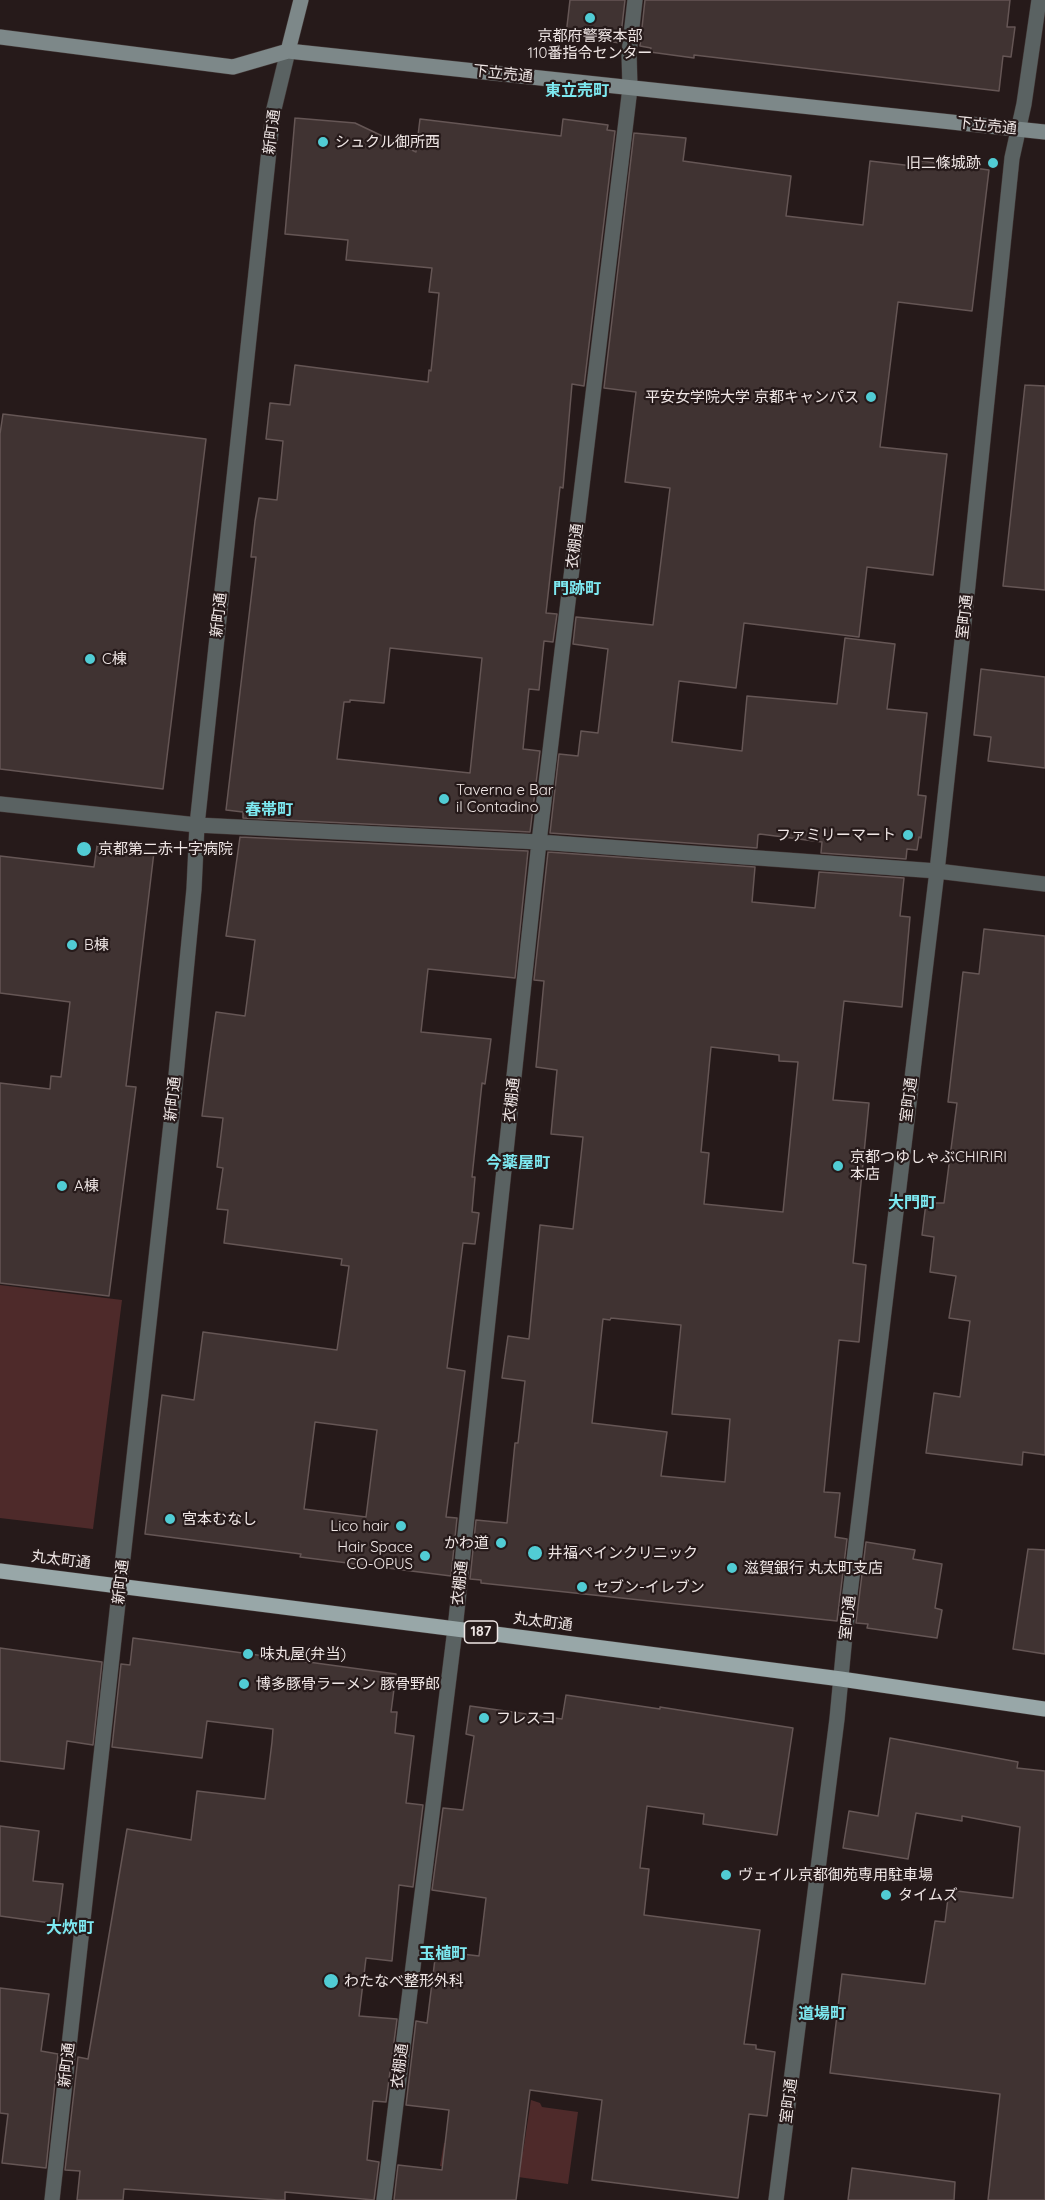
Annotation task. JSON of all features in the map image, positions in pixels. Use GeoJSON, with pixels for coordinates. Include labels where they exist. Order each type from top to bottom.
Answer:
{"type":"FeatureCollection","features":[{"type":"Feature","properties":{"kind":"main road","name":"丸太町通"},"geometry":{"type":"LineString","coordinates":[[0,1571],[842,1679],[1045,1709]]}},
{"type":"Feature","properties":{"kind":"street","name":"新町通"},"geometry":{"type":"LineString","coordinates":[[52,2200],[174,1096],[194,889],[197,825],[273,113],[301,0]]}},
{"type":"Feature","properties":{"kind":"street","name":"衣棚通"},"geometry":{"type":"LineString","coordinates":[[384,2200],[455,1629],[539,842],[630,88],[629,53],[636,0]]}},
{"type":"Feature","properties":{"kind":"street","name":"室町通"},"geometry":{"type":"LineString","coordinates":[[776,2200],[842,1679],[937,871],[1012,158],[1039,0]]}},
{"type":"Feature","properties":{"kind":"street","name":"下立売通"},"geometry":{"type":"LineString","coordinates":[[0,37],[233,67],[288,51],[1045,132]]}},
{"type":"Feature","properties":{"kind":"street"},"geometry":{"type":"LineString","coordinates":[[0,804],[197,825],[539,842],[937,871],[1045,884]]}},
{"type":"Feature","properties":{"kind":"shaded area"},"geometry":{"type":"Polygon","coordinates":[[[0,1285],[122,1300],[93,1529],[0,1518],[0,1285]]]}},
{"type":"Feature","properties":{"kind":"shaded area"},"geometry":{"type":"Polygon","coordinates":[[[531,2100],[540,2103],[542,2107],[578,2112],[568,2184],[440,2166],[444,2143],[523,2152],[531,2100]]]}},
{"type":"Feature","properties":{"kind":"building","name":"京都府警察本部 110番指令センター"},"geometry":{"type":"Polygon","coordinates":[[[570,0],[625,0],[620,43],[566,35],[570,0]]]}},
{"type":"Feature","properties":{"kind":"building"},"geometry":{"type":"Polygon","coordinates":[[[645,0],[1010,0],[1007,27],[1015,27],[1011,57],[1003,56],[999,91],[694,55],[694,58],[650,52],[651,48],[640,46],[645,0]]]}},
{"type":"Feature","properties":{"kind":"building"},"geometry":{"type":"Polygon","coordinates":[[[295,118],[355,123],[416,152],[420,119],[561,136],[563,119],[608,125],[607,130],[615,131],[584,386],[572,384],[563,488],[560,487],[546,613],[557,614],[553,642],[544,641],[539,690],[529,689],[523,749],[540,751],[530,832],[243,818],[243,812],[226,810],[256,557],[251,557],[255,521],[259,498],[277,500],[283,441],[266,439],[270,403],[290,405],[295,365],[428,382],[439,293],[429,292],[432,268],[346,260],[348,240],[285,234],[295,118]],[[390,648],[384,703],[350,700],[350,702],[344,702],[337,759],[470,773],[482,658],[390,648]]]}},
{"type":"Feature","properties":{"kind":"building"},"geometry":{"type":"Polygon","coordinates":[[[634,133],[686,138],[683,161],[791,176],[786,216],[863,225],[870,161],[913,166],[914,160],[989,170],[972,311],[898,302],[880,447],[947,454],[933,575],[867,567],[859,637],[744,623],[736,688],[679,681],[672,742],[742,751],[747,696],[837,704],[845,638],[895,644],[887,709],[927,713],[918,795],[926,796],[921,838],[919,837],[917,850],[907,849],[906,859],[821,853],[822,842],[760,834],[757,848],[550,833],[559,754],[578,756],[581,731],[598,733],[608,649],[573,644],[576,617],[653,625],[670,488],[625,482],[636,392],[604,388],[634,133]]]}},
{"type":"Feature","properties":{"kind":"building"},"geometry":{"type":"Polygon","coordinates":[[[1025,385],[1045,386],[1045,590],[1003,586],[1025,385]]]}},
{"type":"Feature","properties":{"kind":"building","name":"C棟"},"geometry":{"type":"Polygon","coordinates":[[[3,414],[206,439],[163,789],[0,769],[0,434],[3,414]]]}},
{"type":"Feature","properties":{"kind":"building"},"geometry":{"type":"Polygon","coordinates":[[[981,669],[1045,677],[1045,768],[988,761],[991,737],[974,735],[981,669]]]}},
{"type":"Feature","properties":{"kind":"building"},"geometry":{"type":"Polygon","coordinates":[[[240,837],[528,851],[515,978],[428,969],[421,1032],[491,1039],[485,1084],[482,1083],[472,1177],[475,1177],[472,1212],[479,1213],[475,1244],[463,1243],[447,1368],[465,1371],[446,1517],[457,1518],[451,1576],[145,1534],[162,1395],[194,1400],[203,1332],[337,1350],[349,1266],[341,1265],[342,1259],[224,1243],[228,1210],[217,1209],[223,1168],[217,1167],[223,1118],[202,1116],[216,1012],[245,1016],[255,940],[226,936],[240,837]],[[315,1422],[304,1509],[366,1517],[377,1430],[315,1422]]]}},
{"type":"Feature","properties":{"kind":"building"},"geometry":{"type":"Polygon","coordinates":[[[97,846],[154,852],[126,1086],[136,1087],[109,1296],[0,1283],[0,1083],[50,1089],[51,1076],[61,1077],[70,1002],[0,993],[0,856],[94,867],[97,846]]]}},
{"type":"Feature","properties":{"kind":"building"},"geometry":{"type":"Polygon","coordinates":[[[548,852],[755,867],[752,902],[815,908],[819,872],[904,878],[900,916],[910,917],[902,1007],[844,1001],[833,1100],[869,1103],[853,1263],[866,1265],[859,1342],[839,1340],[824,1492],[840,1493],[835,1537],[847,1539],[837,1621],[481,1583],[481,1580],[470,1579],[476,1520],[507,1523],[515,1443],[518,1443],[525,1381],[502,1378],[508,1336],[529,1339],[540,1225],[573,1229],[583,1137],[551,1134],[557,1070],[536,1067],[544,981],[534,980],[548,852]],[[711,1047],[701,1152],[709,1153],[704,1204],[783,1212],[798,1062],[779,1061],[779,1055],[711,1047]],[[611,1318],[610,1320],[603,1319],[592,1423],[667,1432],[661,1476],[725,1482],[730,1419],[672,1414],[681,1325],[611,1318]]]}},
{"type":"Feature","properties":{"kind":"building"},"geometry":{"type":"Polygon","coordinates":[[[984,929],[1045,936],[1045,1455],[1023,1452],[1022,1465],[926,1453],[934,1393],[960,1397],[970,1321],[949,1318],[956,1276],[930,1272],[934,1237],[922,1235],[926,1203],[944,1203],[957,1103],[948,1102],[963,972],[979,974],[984,929]]]}},
{"type":"Feature","properties":{"kind":"building"},"geometry":{"type":"Polygon","coordinates":[[[866,1542],[915,1550],[913,1559],[942,1564],[935,1608],[942,1610],[937,1638],[867,1628],[868,1624],[856,1623],[866,1542]]]}},
{"type":"Feature","properties":{"kind":"building"},"geometry":{"type":"Polygon","coordinates":[[[1028,1549],[1045,1550],[1045,1654],[1013,1649],[1028,1549]]]}},
{"type":"Feature","properties":{"kind":"building"},"geometry":{"type":"Polygon","coordinates":[[[133,1638],[396,1674],[391,1712],[397,1712],[395,1733],[414,1736],[406,1803],[423,1805],[413,1887],[399,1885],[392,1961],[366,1958],[359,2016],[397,2019],[386,2102],[373,2101],[367,2160],[379,2162],[374,2200],[285,2192],[285,2200],[278,2200],[124,2189],[123,2200],[77,2200],[80,2171],[65,2170],[78,2057],[88,2059],[127,1829],[191,1840],[197,1791],[265,1799],[272,1742],[273,1729],[207,1721],[202,1758],[112,1747],[121,1664],[130,1665],[133,1638]]]}},
{"type":"Feature","properties":{"kind":"building"},"geometry":{"type":"Polygon","coordinates":[[[0,1648],[102,1662],[93,1745],[67,1741],[64,1769],[0,1761],[0,1648]]]}},
{"type":"Feature","properties":{"kind":"building"},"geometry":{"type":"Polygon","coordinates":[[[566,1695],[793,1728],[777,1835],[703,1824],[704,1814],[647,1806],[640,1868],[649,1869],[644,1915],[760,1930],[744,2044],[756,2045],[756,2049],[775,2052],[767,2116],[749,2114],[738,2198],[592,2180],[602,2100],[530,2090],[516,2200],[394,2200],[398,2165],[442,2170],[449,2110],[406,2105],[416,2021],[427,2023],[436,1951],[479,1956],[486,1898],[432,1890],[443,1808],[463,1810],[474,1736],[466,1734],[470,1706],[562,1719],[566,1695]]]}},
{"type":"Feature","properties":{"kind":"building"},"geometry":{"type":"Polygon","coordinates":[[[890,1738],[1018,1762],[1017,1768],[1045,1771],[1045,2200],[988,2200],[1000,2094],[830,2073],[842,1974],[925,1984],[935,1921],[945,1922],[949,1890],[1013,1898],[1020,1827],[962,1816],[962,1821],[916,1813],[908,1859],[843,1848],[849,1811],[878,1816],[890,1738]]]}},
{"type":"Feature","properties":{"kind":"building"},"geometry":{"type":"Polygon","coordinates":[[[0,1826],[39,1831],[33,1881],[63,1884],[58,1924],[0,1916],[0,1826]]]}},
{"type":"Feature","properties":{"kind":"building"},"geometry":{"type":"Polygon","coordinates":[[[0,1988],[49,1994],[41,2051],[58,2054],[46,2168],[2,2163],[8,2114],[0,2113],[0,1988]]]}},
{"type":"Feature","properties":{"kind":"building"},"geometry":{"type":"Polygon","coordinates":[[[852,2168],[955,2182],[954,2200],[848,2200],[852,2168]]]}},
{"type":"Feature","properties":{"kind":"place","name":"京都府警察本部 110番指令センター"},"geometry":{"type":"Point","coordinates":[590,18]}},
{"type":"Feature","properties":{"kind":"place","name":"シュクル御所西"},"geometry":{"type":"Point","coordinates":[323,142]}},
{"type":"Feature","properties":{"kind":"place","name":"旧二條城跡"},"geometry":{"type":"Point","coordinates":[993,163]}},
{"type":"Feature","properties":{"kind":"place","name":"平安女学院大学 京都キャンパス"},"geometry":{"type":"Point","coordinates":[871,397]}},
{"type":"Feature","properties":{"kind":"place","name":"C棟"},"geometry":{"type":"Point","coordinates":[90,659]}},
{"type":"Feature","properties":{"kind":"place","name":"Taverna e Bar il Contadino"},"geometry":{"type":"Point","coordinates":[444,799]}},
{"type":"Feature","properties":{"kind":"place","name":"ファミリーマート"},"geometry":{"type":"Point","coordinates":[908,835]}},
{"type":"Feature","properties":{"kind":"place","name":"京都第二赤十字病院"},"geometry":{"type":"Point","coordinates":[84,849]}},
{"type":"Feature","properties":{"kind":"place","name":"B棟"},"geometry":{"type":"Point","coordinates":[72,945]}},
{"type":"Feature","properties":{"kind":"place","name":"京都つゆしゃぶCHIRIRI 本店"},"geometry":{"type":"Point","coordinates":[838,1166]}},
{"type":"Feature","properties":{"kind":"place","name":"A棟"},"geometry":{"type":"Point","coordinates":[62,1186]}},
{"type":"Feature","properties":{"kind":"place","name":"宮本むなし"},"geometry":{"type":"Point","coordinates":[170,1519]}},
{"type":"Feature","properties":{"kind":"place","name":"Lico hair"},"geometry":{"type":"Point","coordinates":[401,1526]}},
{"type":"Feature","properties":{"kind":"place","name":"かわ道"},"geometry":{"type":"Point","coordinates":[501,1543]}},
{"type":"Feature","properties":{"kind":"place","name":"井福ペインクリニック"},"geometry":{"type":"Point","coordinates":[535,1553]}},
{"type":"Feature","properties":{"kind":"place","name":"Hair Space CO-OPUS"},"geometry":{"type":"Point","coordinates":[425,1556]}},
{"type":"Feature","properties":{"kind":"place","name":"滋賀銀行 丸太町支店"},"geometry":{"type":"Point","coordinates":[732,1568]}},
{"type":"Feature","properties":{"kind":"place","name":"セブン-イレブン"},"geometry":{"type":"Point","coordinates":[582,1587]}},
{"type":"Feature","properties":{"kind":"place","name":"味丸屋(弁当)"},"geometry":{"type":"Point","coordinates":[248,1654]}},
{"type":"Feature","properties":{"kind":"place","name":"博多豚骨ラーメン 豚骨野郎"},"geometry":{"type":"Point","coordinates":[244,1684]}},
{"type":"Feature","properties":{"kind":"place","name":"フレスコ"},"geometry":{"type":"Point","coordinates":[484,1718]}},
{"type":"Feature","properties":{"kind":"place","name":"ヴェイル京都御苑専用駐車場"},"geometry":{"type":"Point","coordinates":[726,1875]}},
{"type":"Feature","properties":{"kind":"place","name":"タイムズ"},"geometry":{"type":"Point","coordinates":[886,1895]}},
{"type":"Feature","properties":{"kind":"place","name":"わたなべ整形外科"},"geometry":{"type":"Point","coordinates":[331,1981]}},
{"type":"Feature","properties":{"kind":"district","name":"東立売町"},"geometry":{"type":"Point","coordinates":[577,91]}},
{"type":"Feature","properties":{"kind":"district","name":"門跡町"},"geometry":{"type":"Point","coordinates":[577,589]}},
{"type":"Feature","properties":{"kind":"district","name":"春帯町"},"geometry":{"type":"Point","coordinates":[269,810]}},
{"type":"Feature","properties":{"kind":"district","name":"今薬屋町"},"geometry":{"type":"Point","coordinates":[518,1163]}},
{"type":"Feature","properties":{"kind":"district","name":"大門町"},"geometry":{"type":"Point","coordinates":[912,1203]}},
{"type":"Feature","properties":{"kind":"district","name":"大炊町"},"geometry":{"type":"Point","coordinates":[70,1928]}},
{"type":"Feature","properties":{"kind":"district","name":"玉植町"},"geometry":{"type":"Point","coordinates":[443,1954]}},
{"type":"Feature","properties":{"kind":"district","name":"道場町"},"geometry":{"type":"Point","coordinates":[822,2014]}}]}
